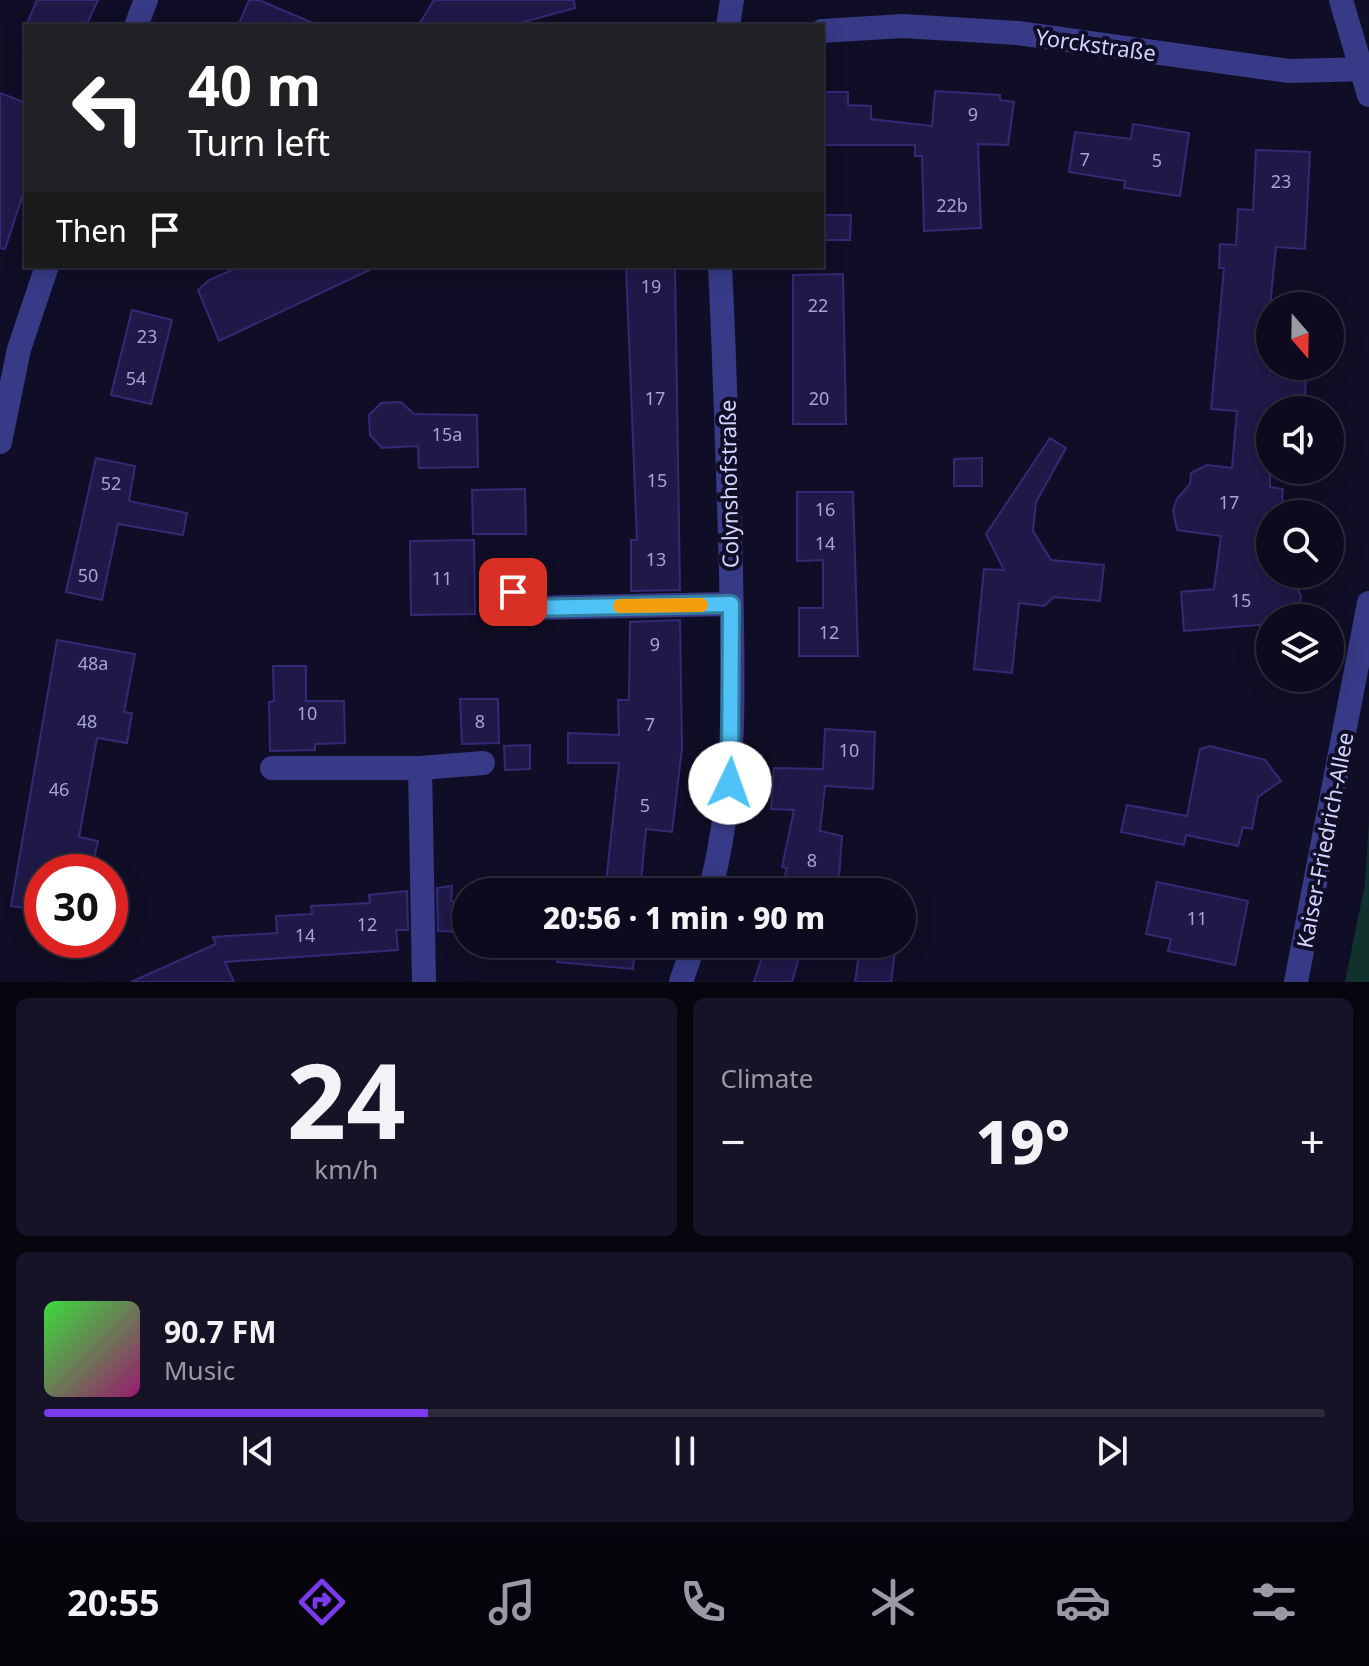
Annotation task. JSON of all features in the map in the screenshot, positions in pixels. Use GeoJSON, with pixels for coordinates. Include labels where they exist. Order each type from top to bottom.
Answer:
{"type":"FeatureCollection","features":[{"type":"Feature","properties":{"kind":"street"},"geometry":{"type":"LineString","coordinates":[[137,24],[146,0]]}},
{"type":"Feature","properties":{"kind":"street"},"geometry":{"type":"LineString","coordinates":[[728,24],[732,0]]}},
{"type":"Feature","properties":{"kind":"street"},"geometry":{"type":"LineString","coordinates":[[1341,0],[1366,70],[1369,95]]}},
{"type":"Feature","properties":{"kind":"street","name":"Yorckstraße"},"geometry":{"type":"LineString","coordinates":[[824,31],[903,26],[1018,33],[1289,71],[1366,70]]}},
{"type":"Feature","properties":{"kind":"street"},"geometry":{"type":"LineString","coordinates":[[0,442],[19,349],[46,268]]}},
{"type":"Feature","properties":{"kind":"street","name":"Colynshofstraße"},"geometry":{"type":"LineString","coordinates":[[714,878],[726,831],[732,759],[730,460],[720,268]]}},
{"type":"Feature","properties":{"kind":"street"},"geometry":{"type":"LineString","coordinates":[[500,577],[527,608],[731,604]]}},
{"type":"Feature","properties":{"kind":"street","name":"Kaiser-Friedrich-Allee"},"geometry":{"type":"LineString","coordinates":[[1296,982],[1369,603]]}},
{"type":"Feature","properties":{"kind":"street"},"geometry":{"type":"LineString","coordinates":[[272,768],[420,768],[483,763]]}},
{"type":"Feature","properties":{"kind":"street"},"geometry":{"type":"LineString","coordinates":[[420,768],[424,982]]}},
{"type":"Feature","properties":{"kind":"street"},"geometry":{"type":"LineString","coordinates":[[681,982],[689,958]]}},
{"type":"Feature","properties":{"kind":"green space"},"geometry":{"type":"Polygon","coordinates":[[[1369,821],[1369,982],[1345,982],[1365,884],[1369,821]]]}},
{"type":"Feature","properties":{"kind":"building"},"geometry":{"type":"Polygon","coordinates":[[[37,0],[98,0],[87,24],[27,24],[37,0]]]}},
{"type":"Feature","properties":{"kind":"building"},"geometry":{"type":"Polygon","coordinates":[[[249,0],[259,0],[315,24],[239,24],[249,0]]]}},
{"type":"Feature","properties":{"kind":"building"},"geometry":{"type":"Polygon","coordinates":[[[434,0],[574,0],[575,8],[516,24],[419,24],[434,0]]]}},
{"type":"Feature","properties":{"kind":"building"},"geometry":{"type":"Polygon","coordinates":[[[935,91],[1000,95],[1000,100],[1014,102],[1008,145],[978,144],[981,228],[924,231],[922,156],[915,156],[915,145],[824,145],[824,92],[848,92],[848,105],[871,106],[871,119],[932,126],[935,91]]]}},
{"type":"Feature","properties":{"kind":"building"},"geometry":{"type":"Polygon","coordinates":[[[0,93],[24,102],[24,191],[5,249],[0,248],[0,93]]]}},
{"type":"Feature","properties":{"kind":"building"},"geometry":{"type":"Polygon","coordinates":[[[1133,124],[1189,133],[1180,196],[1124,188],[1125,181],[1069,172],[1075,132],[1131,139],[1133,124]]]}},
{"type":"Feature","properties":{"kind":"building"},"geometry":{"type":"Polygon","coordinates":[[[1256,150],[1310,152],[1305,249],[1276,247],[1271,292],[1256,292],[1256,380],[1306,380],[1305,396],[1256,396],[1256,484],[1270,484],[1270,487],[1283,489],[1283,500],[1256,500],[1256,588],[1297,588],[1300,604],[1256,604],[1256,625],[1184,631],[1181,592],[1214,589],[1221,536],[1177,530],[1173,510],[1177,499],[1190,484],[1191,473],[1207,465],[1232,468],[1237,411],[1211,409],[1224,268],[1219,268],[1220,244],[1236,245],[1238,209],[1253,210],[1256,150]]]}},
{"type":"Feature","properties":{"kind":"building"},"geometry":{"type":"Polygon","coordinates":[[[824,215],[851,215],[850,240],[824,240],[824,215]]]}},
{"type":"Feature","properties":{"kind":"building"},"geometry":{"type":"Polygon","coordinates":[[[236,268],[374,268],[219,341],[198,290],[209,280],[236,268]]]}},
{"type":"Feature","properties":{"kind":"building"},"geometry":{"type":"Polygon","coordinates":[[[626,268],[675,268],[680,590],[631,591],[631,540],[637,540],[626,268]]]}},
{"type":"Feature","properties":{"kind":"building"},"geometry":{"type":"Polygon","coordinates":[[[843,274],[846,424],[793,424],[793,275],[843,274]]]}},
{"type":"Feature","properties":{"kind":"building"},"geometry":{"type":"Polygon","coordinates":[[[132,310],[172,320],[151,404],[111,395],[132,310]]]}},
{"type":"Feature","properties":{"kind":"building"},"geometry":{"type":"Polygon","coordinates":[[[401,402],[414,414],[477,415],[478,467],[419,468],[418,446],[382,448],[370,435],[369,415],[381,403],[401,402]]]}},
{"type":"Feature","properties":{"kind":"building"},"geometry":{"type":"Polygon","coordinates":[[[1050,438],[1066,448],[1036,502],[1033,531],[1051,560],[1104,565],[1100,601],[1054,597],[1044,606],[1019,603],[1012,673],[974,669],[984,569],[1004,570],[986,534],[1050,438]]]}},
{"type":"Feature","properties":{"kind":"building"},"geometry":{"type":"Polygon","coordinates":[[[96,458],[135,466],[129,501],[187,513],[183,535],[118,524],[102,600],[66,592],[96,458]]]}},
{"type":"Feature","properties":{"kind":"building"},"geometry":{"type":"Polygon","coordinates":[[[982,458],[982,486],[954,486],[954,459],[982,458]]]}},
{"type":"Feature","properties":{"kind":"building"},"geometry":{"type":"Polygon","coordinates":[[[525,489],[526,534],[473,534],[472,490],[525,489]]]}},
{"type":"Feature","properties":{"kind":"building"},"geometry":{"type":"Polygon","coordinates":[[[797,492],[853,492],[858,656],[799,656],[799,608],[823,608],[823,560],[797,561],[797,492]]]}},
{"type":"Feature","properties":{"kind":"building"},"geometry":{"type":"Polygon","coordinates":[[[474,540],[475,614],[411,615],[410,541],[474,540]]]}},
{"type":"Feature","properties":{"kind":"building"},"geometry":{"type":"Polygon","coordinates":[[[680,620],[682,748],[672,832],[646,829],[641,878],[607,878],[619,763],[568,763],[568,733],[619,735],[618,700],[629,700],[630,622],[680,620]]]}},
{"type":"Feature","properties":{"kind":"building"},"geometry":{"type":"Polygon","coordinates":[[[57,640],[135,654],[124,712],[132,713],[127,743],[97,738],[79,837],[98,841],[95,854],[24,854],[24,908],[11,906],[57,640]]]}},
{"type":"Feature","properties":{"kind":"building"},"geometry":{"type":"Polygon","coordinates":[[[273,666],[306,666],[306,701],[344,701],[345,743],[315,744],[315,750],[270,751],[269,702],[274,701],[273,666]]]}},
{"type":"Feature","properties":{"kind":"building"},"geometry":{"type":"Polygon","coordinates":[[[460,699],[498,699],[499,743],[462,744],[460,699]]]}},
{"type":"Feature","properties":{"kind":"building"},"geometry":{"type":"Polygon","coordinates":[[[825,729],[875,732],[873,789],[825,786],[820,831],[842,836],[839,878],[784,878],[787,868],[782,867],[794,810],[771,809],[774,768],[823,769],[825,729]]]}},
{"type":"Feature","properties":{"kind":"building"},"geometry":{"type":"Polygon","coordinates":[[[530,745],[530,769],[505,770],[504,746],[530,745]]]}},
{"type":"Feature","properties":{"kind":"building"},"geometry":{"type":"Polygon","coordinates":[[[1210,746],[1265,760],[1281,781],[1258,797],[1252,829],[1243,827],[1238,846],[1186,835],[1184,845],[1121,832],[1127,805],[1187,816],[1200,749],[1210,746]]]}},
{"type":"Feature","properties":{"kind":"building"},"geometry":{"type":"Polygon","coordinates":[[[1157,882],[1248,901],[1235,965],[1168,951],[1171,939],[1146,934],[1157,882]]]}},
{"type":"Feature","properties":{"kind":"building"},"geometry":{"type":"Polygon","coordinates":[[[452,886],[452,932],[438,931],[437,888],[452,886]]]}},
{"type":"Feature","properties":{"kind":"building"},"geometry":{"type":"Polygon","coordinates":[[[407,891],[408,930],[396,930],[398,950],[225,962],[234,982],[131,982],[216,944],[213,937],[277,933],[276,916],[312,914],[311,906],[370,903],[369,895],[407,891]]]}},
{"type":"Feature","properties":{"kind":"building"},"geometry":{"type":"Polygon","coordinates":[[[557,958],[634,958],[633,969],[557,962],[557,958]]]}},
{"type":"Feature","properties":{"kind":"building"},"geometry":{"type":"Polygon","coordinates":[[[762,958],[799,958],[792,982],[754,982],[762,958]]]}},
{"type":"Feature","properties":{"kind":"building"},"geometry":{"type":"Polygon","coordinates":[[[858,958],[894,958],[891,982],[855,982],[858,958]]]}},
{"type":"Feature","properties":{"kind":"slow traffic"},"geometry":{"type":"LineString","coordinates":[[620,606],[701,605]]}},
{"type":"Feature","properties":{"kind":"route"},"geometry":{"type":"LineString","coordinates":[[513,592],[527,608],[731,604],[730,783]]}}]}
